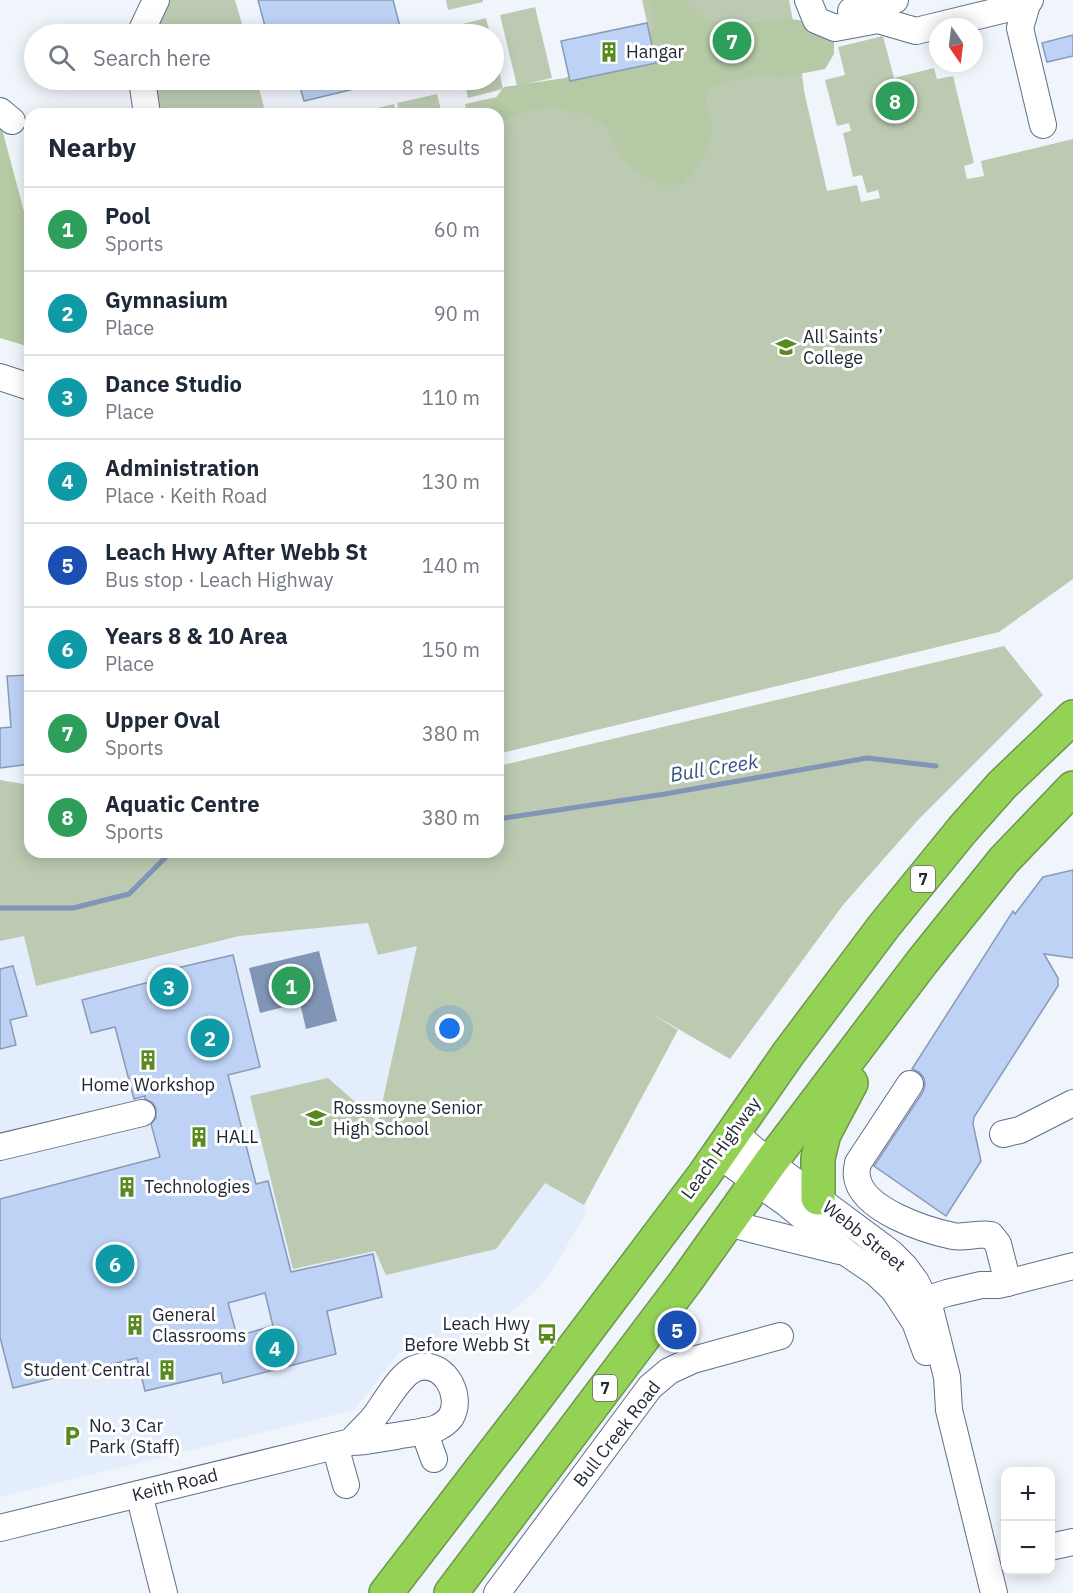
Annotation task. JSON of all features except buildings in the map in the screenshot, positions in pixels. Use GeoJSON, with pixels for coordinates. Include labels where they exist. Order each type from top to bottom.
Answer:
{"type":"FeatureCollection","features":[{"type":"Feature","properties":{"kind":"highway","name":"Leach Highway"},"geometry":{"type":"LineString","coordinates":[[386,1593],[536,1398],[884,926],[1002,785],[1073,717]]}},
{"type":"Feature","properties":{"kind":"highway","name":"7"},"geometry":{"type":"LineString","coordinates":[[451,1593],[922,962],[1004,860],[1073,788]]}},
{"type":"Feature","properties":{"kind":"highway"},"geometry":{"type":"LineString","coordinates":[[818,1198],[818,1158],[824,1134],[840,1102],[922,962]]}},
{"type":"Feature","properties":{"kind":"street"},"geometry":{"type":"LineString","coordinates":[[145,24],[156,0]]}},
{"type":"Feature","properties":{"kind":"street"},"geometry":{"type":"LineString","coordinates":[[812,10],[895,0]]}},
{"type":"Feature","properties":{"kind":"street"},"geometry":{"type":"LineString","coordinates":[[812,10],[835,28],[878,20],[916,31],[1028,2]]}},
{"type":"Feature","properties":{"kind":"street"},"geometry":{"type":"LineString","coordinates":[[1028,2],[1020,28],[1043,125]]}},
{"type":"Feature","properties":{"kind":"street"},"geometry":{"type":"LineString","coordinates":[[143,90],[146,108]]}},
{"type":"Feature","properties":{"kind":"street"},"geometry":{"type":"LineString","coordinates":[[0,377],[24,385]]}},
{"type":"Feature","properties":{"kind":"street"},"geometry":{"type":"LineString","coordinates":[[910,1084],[858,1163],[856,1175],[860,1188],[868,1197],[917,1227],[959,1236],[991,1235],[998,1244],[1004,1284]]}},
{"type":"Feature","properties":{"kind":"street"},"geometry":{"type":"LineString","coordinates":[[1003,1134],[1020,1130],[1073,1102]]}},
{"type":"Feature","properties":{"kind":"street"},"geometry":{"type":"LineString","coordinates":[[0,1148],[142,1113]]}},
{"type":"Feature","properties":{"kind":"street","name":"Webb Street"},"geometry":{"type":"LineString","coordinates":[[725,1143],[763,1173],[818,1198],[891,1253],[910,1274],[920,1311],[947,1377],[949,1410],[996,1561],[994,1593]]}},
{"type":"Feature","properties":{"kind":"street","name":"Webb Street"},"geometry":{"type":"LineString","coordinates":[[763,1173],[786,1203],[848,1254],[876,1273],[920,1311]]}},
{"type":"Feature","properties":{"kind":"street","name":"Webb Street"},"geometry":{"type":"LineString","coordinates":[[727,1223],[848,1254]]}},
{"type":"Feature","properties":{"kind":"street"},"geometry":{"type":"LineString","coordinates":[[920,1311],[981,1285],[1004,1284],[1073,1266]]}},
{"type":"Feature","properties":{"kind":"street","name":"Bull Creek Road"},"geometry":{"type":"LineString","coordinates":[[497,1593],[650,1387],[669,1371],[693,1360],[780,1336]]}},
{"type":"Feature","properties":{"kind":"street","name":"Keith Road"},"geometry":{"type":"LineString","coordinates":[[0,1528],[343,1444],[439,1427],[450,1418],[454,1408],[454,1394],[445,1375],[426,1367],[413,1369],[400,1380],[384,1405],[343,1444]]}},
{"type":"Feature","properties":{"kind":"street"},"geometry":{"type":"LineString","coordinates":[[424,1431],[434,1459]]}},
{"type":"Feature","properties":{"kind":"street"},"geometry":{"type":"LineString","coordinates":[[343,1444],[346,1485]]}},
{"type":"Feature","properties":{"kind":"street"},"geometry":{"type":"LineString","coordinates":[[139,1494],[164,1593]]}},
{"type":"Feature","properties":{"kind":"street"},"geometry":{"type":"LineString","coordinates":[[1055,1546],[1073,1542]]}},
{"type":"Feature","properties":{"kind":"shaded area","name":"Rossmoyne Senior High School"},"geometry":{"type":"Polygon","coordinates":[[[406,906],[584,1205],[585,1215],[551,1272],[537,1289],[467,1352],[438,1337],[398,1354],[354,1410],[0,1497],[0,941],[24,935],[36,986],[240,937],[369,923],[406,906]]]}},
{"type":"Feature","properties":{"kind":"green space"},"geometry":{"type":"Polygon","coordinates":[[[165,0],[235,0],[242,24],[156,24],[165,0]]]}},
{"type":"Feature","properties":{"kind":"green space"},"geometry":{"type":"Polygon","coordinates":[[[446,0],[483,0],[483,2],[448,10],[446,0]]]}},
{"type":"Feature","properties":{"kind":"green space","name":"All Saints’ College"},"geometry":{"type":"Polygon","coordinates":[[[642,0],[789,0],[804,91],[827,191],[857,185],[861,202],[880,198],[878,190],[867,193],[862,175],[853,177],[843,133],[851,131],[849,123],[837,126],[825,80],[845,75],[838,47],[883,36],[894,78],[929,69],[929,72],[935,72],[937,79],[953,76],[974,163],[964,166],[967,179],[984,176],[981,161],[1073,139],[1073,579],[999,632],[504,753],[504,108],[466,108],[465,104],[656,62],[642,0]]]}},
{"type":"Feature","properties":{"kind":"green space"},"geometry":{"type":"Polygon","coordinates":[[[650,0],[683,0],[705,20],[732,24],[792,19],[808,22],[834,40],[834,54],[825,69],[779,78],[764,74],[723,83],[707,90],[706,104],[712,134],[702,157],[684,184],[661,185],[629,166],[616,148],[606,125],[583,113],[568,112],[555,106],[531,110],[504,121],[504,108],[492,108],[491,104],[504,90],[504,87],[565,78],[590,69],[640,46],[656,25],[650,0]]]}},
{"type":"Feature","properties":{"kind":"green space"},"geometry":{"type":"Polygon","coordinates":[[[535,7],[552,78],[517,86],[500,15],[535,7]]]}},
{"type":"Feature","properties":{"kind":"green space"},"geometry":{"type":"Polygon","coordinates":[[[486,18],[488,24],[463,24],[486,18]]]}},
{"type":"Feature","properties":{"kind":"green space"},"geometry":{"type":"Polygon","coordinates":[[[150,90],[260,90],[264,107],[262,108],[153,108],[150,90]]]}},
{"type":"Feature","properties":{"kind":"green space"},"geometry":{"type":"Polygon","coordinates":[[[466,90],[499,90],[468,98],[466,90]]]}},
{"type":"Feature","properties":{"kind":"green space"},"geometry":{"type":"Polygon","coordinates":[[[437,94],[440,108],[398,108],[397,103],[437,94]]]}},
{"type":"Feature","properties":{"kind":"green space"},"geometry":{"type":"Polygon","coordinates":[[[394,104],[395,108],[378,108],[394,104]]]}},
{"type":"Feature","properties":{"kind":"green space"},"geometry":{"type":"Polygon","coordinates":[[[0,128],[24,212],[24,345],[0,338],[0,128]]]}},
{"type":"Feature","properties":{"kind":"green space"},"geometry":{"type":"Polygon","coordinates":[[[1004,646],[1043,695],[918,820],[843,905],[730,1059],[649,1012],[678,1030],[584,1205],[545,1183],[496,1249],[386,1275],[375,1251],[293,1269],[250,1096],[328,1078],[378,1122],[417,946],[378,955],[368,923],[240,936],[36,986],[24,936],[0,941],[0,780],[24,784],[24,858],[504,858],[504,765],[1004,646]]]}},
{"type":"Feature","properties":{"kind":"water"},"geometry":{"type":"Polygon","coordinates":[[[319,951],[337,1021],[306,1029],[300,1003],[260,1013],[249,968],[319,951]]]}},
{"type":"Feature","properties":{"kind":"waterway","name":"Bull Creek"},"geometry":{"type":"LineString","coordinates":[[504,818],[665,794],[867,758],[936,766]]}},
{"type":"Feature","properties":{"kind":"waterway","name":"Bull Creek"},"geometry":{"type":"LineString","coordinates":[[0,908],[73,908],[129,894],[165,858]]}},
{"type":"Feature","properties":{"kind":"place","name":"Upper Oval"},"geometry":{"type":"Point","coordinates":[732,41]}},
{"type":"Feature","properties":{"kind":"place","name":"Hangar"},"geometry":{"type":"Point","coordinates":[609,52]}},
{"type":"Feature","properties":{"kind":"place","name":"Aquatic Centre"},"geometry":{"type":"Point","coordinates":[895,101]}},
{"type":"Feature","properties":{"kind":"place","name":"All Saints’ College"},"geometry":{"type":"Point","coordinates":[786,347]}},
{"type":"Feature","properties":{"kind":"place","name":"Pool"},"geometry":{"type":"Point","coordinates":[291,986]}},
{"type":"Feature","properties":{"kind":"place","name":"Dance Studio"},"geometry":{"type":"Point","coordinates":[169,987]}},
{"type":"Feature","properties":{"kind":"place","name":"Gymnasium"},"geometry":{"type":"Point","coordinates":[210,1038]}},
{"type":"Feature","properties":{"kind":"place","name":"Home Workshop"},"geometry":{"type":"Point","coordinates":[148,1060]}},
{"type":"Feature","properties":{"kind":"place","name":"Rossmoyne Senior High School"},"geometry":{"type":"Point","coordinates":[316,1118]}},
{"type":"Feature","properties":{"kind":"place","name":"HALL"},"geometry":{"type":"Point","coordinates":[199,1137]}},
{"type":"Feature","properties":{"kind":"place","name":"Technologies"},"geometry":{"type":"Point","coordinates":[127,1187]}},
{"type":"Feature","properties":{"kind":"place","name":"Years 8 & 10 Area"},"geometry":{"type":"Point","coordinates":[115,1264]}},
{"type":"Feature","properties":{"kind":"place","name":"General Classrooms"},"geometry":{"type":"Point","coordinates":[135,1325]}},
{"type":"Feature","properties":{"kind":"place","name":"Leach Hwy After Webb St"},"geometry":{"type":"Point","coordinates":[677,1330]}},
{"type":"Feature","properties":{"kind":"place","name":"Leach Hwy Before Webb St"},"geometry":{"type":"Point","coordinates":[547,1334]}},
{"type":"Feature","properties":{"kind":"place","name":"Administration"},"geometry":{"type":"Point","coordinates":[275,1348]}},
{"type":"Feature","properties":{"kind":"place","name":"Student Central"},"geometry":{"type":"Point","coordinates":[167,1370]}},
{"type":"Feature","properties":{"kind":"place","name":"No. 3 Car Park (Staff)"},"geometry":{"type":"Point","coordinates":[72,1436]}}]}
